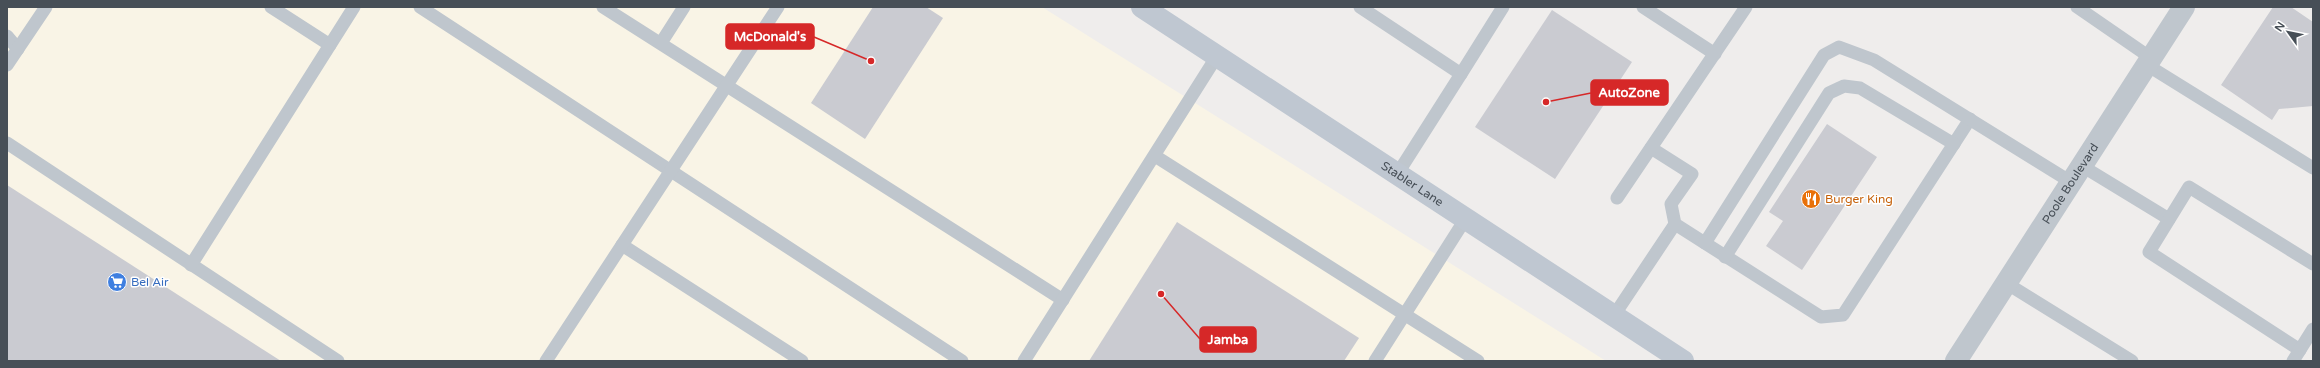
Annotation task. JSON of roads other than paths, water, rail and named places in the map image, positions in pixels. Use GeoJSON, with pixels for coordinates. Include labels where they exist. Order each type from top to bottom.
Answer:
{"type":"FeatureCollection","features":[{"type":"Feature","properties":{"kind":"main road","name":"Stabler Lane"},"geometry":{"type":"LineString","coordinates":[[1142,7],[1398,173],[1613,317],[1684,361]]}},
{"type":"Feature","properties":{"kind":"street","name":"Poole Boulevard"},"geometry":{"type":"LineString","coordinates":[[1956,361],[2184,7]]}},
{"type":"Feature","properties":{"kind":"lane"},"geometry":{"type":"LineString","coordinates":[[7,65],[46,7]]}},
{"type":"Feature","properties":{"kind":"lane"},"geometry":{"type":"LineString","coordinates":[[271,7],[330,45]]}},
{"type":"Feature","properties":{"kind":"lane"},"geometry":{"type":"LineString","coordinates":[[192,265],[354,7]]}},
{"type":"Feature","properties":{"kind":"lane"},"geometry":{"type":"LineString","coordinates":[[420,7],[962,361]]}},
{"type":"Feature","properties":{"kind":"lane"},"geometry":{"type":"LineString","coordinates":[[603,7],[1063,300]]}},
{"type":"Feature","properties":{"kind":"lane"},"geometry":{"type":"LineString","coordinates":[[661,44],[684,7]]}},
{"type":"Feature","properties":{"kind":"lane"},"geometry":{"type":"LineString","coordinates":[[546,361],[778,7]]}},
{"type":"Feature","properties":{"kind":"lane"},"geometry":{"type":"LineString","coordinates":[[1360,7],[1461,74]]}},
{"type":"Feature","properties":{"kind":"lane"},"geometry":{"type":"LineString","coordinates":[[1398,173],[1503,7]]}},
{"type":"Feature","properties":{"kind":"lane"},"geometry":{"type":"LineString","coordinates":[[1643,7],[1715,54]]}},
{"type":"Feature","properties":{"kind":"lane"},"geometry":{"type":"LineString","coordinates":[[1617,198],[1746,7]]}},
{"type":"Feature","properties":{"kind":"lane"},"geometry":{"type":"LineString","coordinates":[[2077,7],[2149,62],[2313,168]]}},
{"type":"Feature","properties":{"kind":"lane"},"geometry":{"type":"LineString","coordinates":[[7,36],[18,49]]}},
{"type":"Feature","properties":{"kind":"lane"},"geometry":{"type":"LineString","coordinates":[[1705,243],[1824,54],[1839,47],[1874,60],[1970,119],[2076,174],[2169,219]]}},
{"type":"Feature","properties":{"kind":"lane"},"geometry":{"type":"LineString","coordinates":[[1024,361],[1217,56]]}},
{"type":"Feature","properties":{"kind":"lane"},"geometry":{"type":"LineString","coordinates":[[1725,257],[1829,93],[1844,86],[1860,88],[1954,144]]}},
{"type":"Feature","properties":{"kind":"lane"},"geometry":{"type":"LineString","coordinates":[[1675,224],[1821,317],[1843,316],[1970,119]]}},
{"type":"Feature","properties":{"kind":"lane"},"geometry":{"type":"LineString","coordinates":[[7,143],[338,361]]}},
{"type":"Feature","properties":{"kind":"lane"},"geometry":{"type":"LineString","coordinates":[[1613,317],[1675,224],[1671,204],[1692,174],[1651,148]]}},
{"type":"Feature","properties":{"kind":"lane"},"geometry":{"type":"LineString","coordinates":[[1155,156],[1478,361]]}},
{"type":"Feature","properties":{"kind":"lane"},"geometry":{"type":"LineString","coordinates":[[2300,350],[2149,252],[2189,187],[2313,264]]}},
{"type":"Feature","properties":{"kind":"lane"},"geometry":{"type":"LineString","coordinates":[[1380,359],[1405,314],[1466,218]]}},
{"type":"Feature","properties":{"kind":"lane"},"geometry":{"type":"LineString","coordinates":[[622,245],[802,361]]}},
{"type":"Feature","properties":{"kind":"lane"},"geometry":{"type":"LineString","coordinates":[[2006,283],[2132,361]]}},
{"type":"Feature","properties":{"kind":"lane"},"geometry":{"type":"LineString","coordinates":[[2293,361],[2313,329]]}},
{"type":"Feature","properties":{"kind":"place","name":"McDonald's"},"geometry":{"type":"Point","coordinates":[871,61]}},
{"type":"Feature","properties":{"kind":"place","name":"AutoZone"},"geometry":{"type":"Point","coordinates":[1546,102]}},
{"type":"Feature","properties":{"kind":"place","name":"Burger King"},"geometry":{"type":"Point","coordinates":[1811,199]}},
{"type":"Feature","properties":{"kind":"place","name":"Bel Air"},"geometry":{"type":"Point","coordinates":[117,282]}},
{"type":"Feature","properties":{"kind":"place","name":"Jamba"},"geometry":{"type":"Point","coordinates":[1161,294]}}]}
